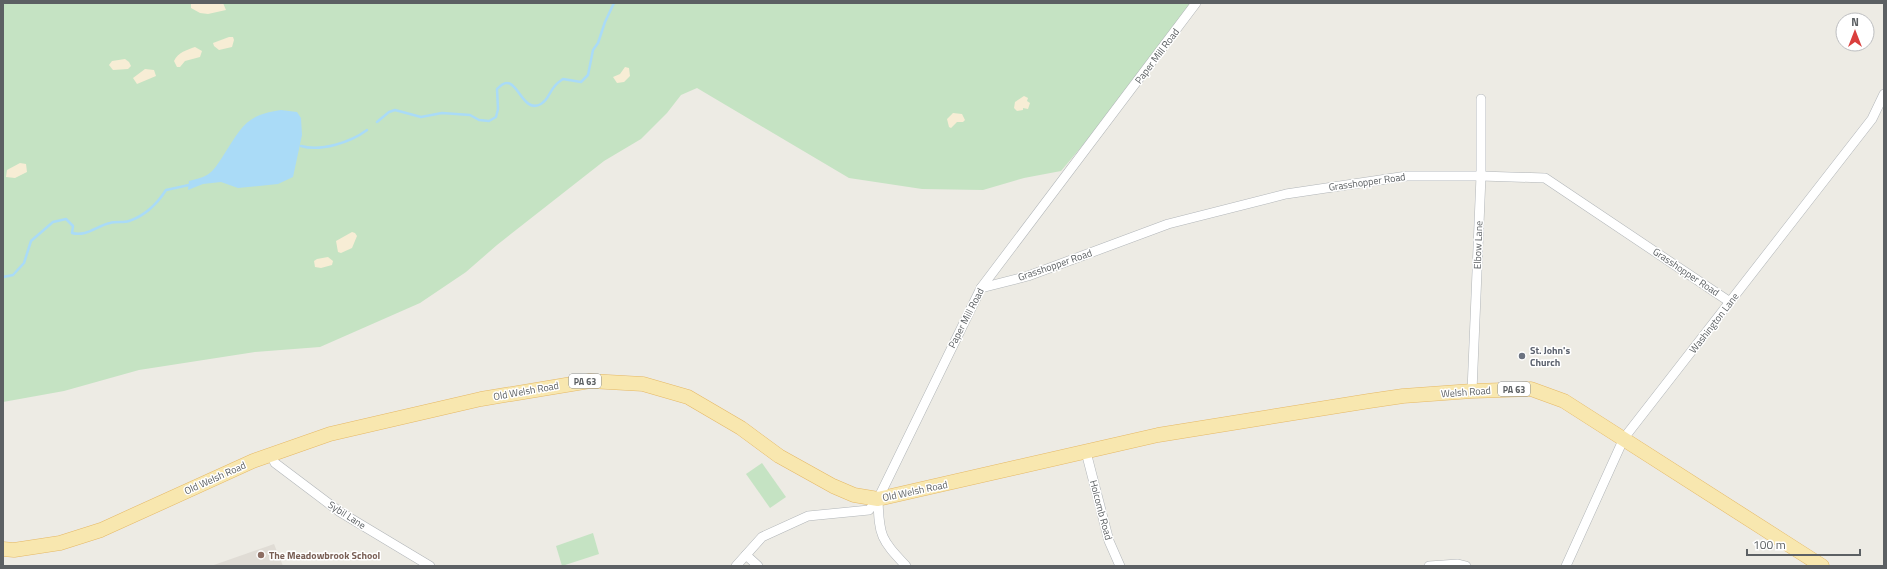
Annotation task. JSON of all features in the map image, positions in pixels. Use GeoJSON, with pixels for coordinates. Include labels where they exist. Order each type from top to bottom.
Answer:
{"type":"FeatureCollection","features":[{"type":"Feature","properties":{"kind":"main road","name":"Old Welsh Road"},"geometry":{"type":"LineString","coordinates":[[3,549],[14,550],[60,543],[101,530],[253,461],[330,434],[481,399],[590,381],[643,384],[688,397],[741,428],[779,456],[833,486],[854,494],[878,499],[1158,435]]}},
{"type":"Feature","properties":{"kind":"main road","name":"Welsh Road"},"geometry":{"type":"LineString","coordinates":[[1158,435],[1376,400],[1472,391],[1531,389],[1564,401],[1822,566]]}},
{"type":"Feature","properties":{"kind":"street","name":"Paper Mill Road"},"geometry":{"type":"LineString","coordinates":[[736,566],[762,537],[808,516],[869,510],[878,499],[981,288],[1196,3]]}},
{"type":"Feature","properties":{"kind":"street","name":"Washington Lane"},"geometry":{"type":"LineString","coordinates":[[1566,566],[1624,438],[1872,120],[1884,94]]}},
{"type":"Feature","properties":{"kind":"street","name":"Elbow Lane"},"geometry":{"type":"LineString","coordinates":[[1472,391],[1481,176],[1481,99]]}},
{"type":"Feature","properties":{"kind":"street","name":"Grasshopper Road"},"geometry":{"type":"LineString","coordinates":[[981,288],[1028,276],[1168,224],[1286,194],[1407,176],[1481,176],[1545,178],[1730,302]]}},
{"type":"Feature","properties":{"kind":"street","name":"Holcomb Road"},"geometry":{"type":"LineString","coordinates":[[1086,452],[1109,541],[1120,566]]}},
{"type":"Feature","properties":{"kind":"street","name":"Sybil Lane"},"geometry":{"type":"LineString","coordinates":[[271,455],[275,463],[340,512],[430,566]]}},
{"type":"Feature","properties":{"kind":"street"},"geometry":{"type":"LineString","coordinates":[[878,499],[878,526],[886,544],[906,566]]}},
{"type":"Feature","properties":{"kind":"street"},"geometry":{"type":"LineString","coordinates":[[746,555],[758,566]]}},
{"type":"Feature","properties":{"kind":"street"},"geometry":{"type":"LineString","coordinates":[[1429,566],[1458,564],[1466,566]]}},
{"type":"Feature","properties":{"kind":"shaded area","name":"The Meadowbrook School"},"geometry":{"type":"Polygon","coordinates":[[[274,544],[283,566],[211,566],[274,544]]]}},
{"type":"Feature","properties":{"kind":"green space"},"geometry":{"type":"Polygon","coordinates":[[[3,3],[1192,3],[1109,114],[1061,171],[1024,178],[983,190],[922,189],[849,178],[697,88],[681,95],[667,113],[641,139],[604,161],[497,245],[466,272],[420,303],[320,347],[255,352],[139,370],[64,391],[3,402],[3,3]]]}},
{"type":"Feature","properties":{"kind":"green space"},"geometry":{"type":"Polygon","coordinates":[[[762,463],[786,497],[770,508],[746,474],[762,463]]]}},
{"type":"Feature","properties":{"kind":"green space"},"geometry":{"type":"Polygon","coordinates":[[[593,533],[599,554],[562,566],[556,546],[593,533]]]}},
{"type":"Feature","properties":{"kind":"sand"},"geometry":{"type":"Polygon","coordinates":[[[191,3],[223,3],[226,10],[208,14],[200,13],[191,8],[191,3]]]}},
{"type":"Feature","properties":{"kind":"sand"},"geometry":{"type":"Polygon","coordinates":[[[233,37],[234,40],[232,47],[219,50],[214,46],[213,43],[233,37]]]}},
{"type":"Feature","properties":{"kind":"sand"},"geometry":{"type":"Polygon","coordinates":[[[195,47],[202,51],[200,57],[185,61],[180,67],[177,67],[174,61],[178,55],[195,47]]]}},
{"type":"Feature","properties":{"kind":"sand"},"geometry":{"type":"Polygon","coordinates":[[[125,59],[131,66],[128,69],[113,70],[109,65],[112,61],[125,59]]]}},
{"type":"Feature","properties":{"kind":"sand"},"geometry":{"type":"Polygon","coordinates":[[[625,67],[629,68],[630,76],[624,82],[617,83],[613,77],[620,74],[625,67]]]}},
{"type":"Feature","properties":{"kind":"sand"},"geometry":{"type":"Polygon","coordinates":[[[145,69],[154,70],[156,76],[137,84],[133,78],[145,69]]]}},
{"type":"Feature","properties":{"kind":"sand"},"geometry":{"type":"Polygon","coordinates":[[[1024,96],[1028,98],[1027,101],[1030,103],[1028,109],[1023,108],[1023,110],[1017,111],[1014,108],[1015,102],[1024,96]]]}},
{"type":"Feature","properties":{"kind":"sand"},"geometry":{"type":"Polygon","coordinates":[[[953,113],[962,114],[965,120],[963,122],[957,122],[951,128],[949,127],[947,119],[953,113]]]}},
{"type":"Feature","properties":{"kind":"sand"},"geometry":{"type":"Polygon","coordinates":[[[20,163],[26,164],[27,172],[15,178],[6,177],[7,170],[20,163]]]}},
{"type":"Feature","properties":{"kind":"sand"},"geometry":{"type":"Polygon","coordinates":[[[352,232],[357,236],[352,248],[341,253],[338,252],[336,241],[352,232]]]}},
{"type":"Feature","properties":{"kind":"sand"},"geometry":{"type":"Polygon","coordinates":[[[328,257],[333,261],[332,265],[321,268],[315,267],[314,261],[328,257]]]}},
{"type":"Feature","properties":{"kind":"water"},"geometry":{"type":"Polygon","coordinates":[[[281,110],[297,112],[301,118],[302,135],[293,177],[278,184],[238,188],[221,182],[203,184],[188,190],[189,181],[205,176],[214,169],[235,137],[246,124],[259,115],[281,110]]]}},
{"type":"Feature","properties":{"kind":"waterway"},"geometry":{"type":"LineString","coordinates":[[377,122],[389,112],[395,110],[421,117],[442,113],[470,115],[479,120],[489,121],[496,117],[498,109],[497,89],[504,84],[509,83],[528,103],[534,106],[541,104],[547,98],[552,89],[563,79],[581,82],[588,75],[593,50],[598,43],[605,22],[614,3]]}},
{"type":"Feature","properties":{"kind":"waterway"},"geometry":{"type":"LineString","coordinates":[[301,146],[318,148],[336,145],[367,130]]}},
{"type":"Feature","properties":{"kind":"waterway"},"geometry":{"type":"LineString","coordinates":[[3,277],[13,275],[24,263],[31,241],[53,222],[66,219],[73,226],[72,233],[82,234],[112,222],[124,222],[135,219],[150,209],[166,190],[189,185]]}},
{"type":"Feature","properties":{"kind":"place","name":"St. John's Church"},"geometry":{"type":"Point","coordinates":[1522,356]}},
{"type":"Feature","properties":{"kind":"place","name":"The Meadowbrook School"},"geometry":{"type":"Point","coordinates":[261,555]}}]}
